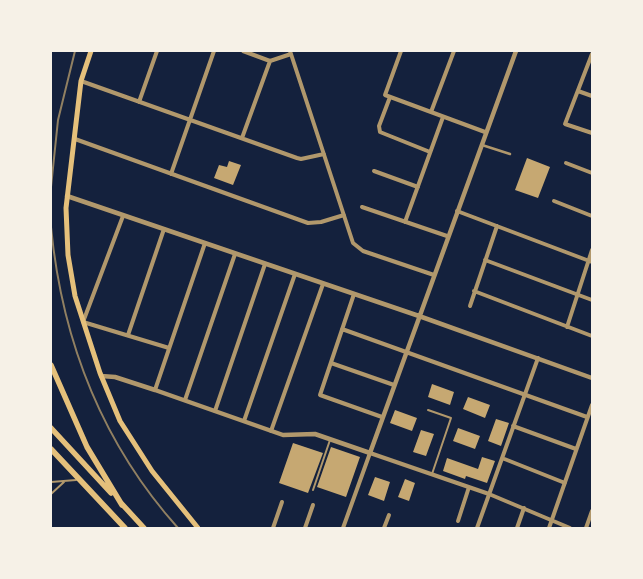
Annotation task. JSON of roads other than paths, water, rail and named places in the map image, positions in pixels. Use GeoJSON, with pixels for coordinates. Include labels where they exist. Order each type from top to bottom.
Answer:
{"type":"FeatureCollection","features":[{"type":"Feature","properties":{"kind":"main road"},"geometry":{"type":"LineString","coordinates":[[91,51],[81,81],[67,196],[66,226],[70,269],[83,322],[101,376],[128,436],[162,485],[198,528]]}},
{"type":"Feature","properties":{"kind":"main road"},"geometry":{"type":"LineString","coordinates":[[51,365],[87,447],[122,505]]}},
{"type":"Feature","properties":{"kind":"main road"},"geometry":{"type":"LineString","coordinates":[[51,428],[144,528]]}},
{"type":"Feature","properties":{"kind":"main road"},"geometry":{"type":"LineString","coordinates":[[51,449],[125,528]]}},
{"type":"Feature","properties":{"kind":"street"},"geometry":{"type":"LineString","coordinates":[[139,102],[157,51]]}},
{"type":"Feature","properties":{"kind":"street"},"geometry":{"type":"LineString","coordinates":[[171,174],[214,51]]}},
{"type":"Feature","properties":{"kind":"street"},"geometry":{"type":"LineString","coordinates":[[243,51],[270,61],[290,53],[353,243],[358,248],[434,275]]}},
{"type":"Feature","properties":{"kind":"street"},"geometry":{"type":"LineString","coordinates":[[400,51],[385,95],[485,132]]}},
{"type":"Feature","properties":{"kind":"street"},"geometry":{"type":"LineString","coordinates":[[431,112],[454,51]]}},
{"type":"Feature","properties":{"kind":"street"},"geometry":{"type":"LineString","coordinates":[[343,528],[480,144],[516,51]]}},
{"type":"Feature","properties":{"kind":"street"},"geometry":{"type":"LineString","coordinates":[[592,54],[565,124],[592,133]]}},
{"type":"Feature","properties":{"kind":"street"},"geometry":{"type":"LineString","coordinates":[[242,138],[270,61]]}},
{"type":"Feature","properties":{"kind":"street"},"geometry":{"type":"LineString","coordinates":[[81,81],[301,159],[324,154]]}},
{"type":"Feature","properties":{"kind":"street"},"geometry":{"type":"LineString","coordinates":[[578,91],[592,96]]}},
{"type":"Feature","properties":{"kind":"street"},"geometry":{"type":"LineString","coordinates":[[390,97],[379,126],[382,134],[430,152]]}},
{"type":"Feature","properties":{"kind":"street"},"geometry":{"type":"LineString","coordinates":[[405,222],[443,117]]}},
{"type":"Feature","properties":{"kind":"street"},"geometry":{"type":"LineString","coordinates":[[75,139],[308,223],[322,222],[344,215]]}},
{"type":"Feature","properties":{"kind":"street"},"geometry":{"type":"LineString","coordinates":[[480,144],[510,154]]}},
{"type":"Feature","properties":{"kind":"street"},"geometry":{"type":"LineString","coordinates":[[566,162],[592,173]]}},
{"type":"Feature","properties":{"kind":"street"},"geometry":{"type":"LineString","coordinates":[[374,171],[418,187]]}},
{"type":"Feature","properties":{"kind":"street"},"geometry":{"type":"LineString","coordinates":[[67,196],[419,316],[592,378]]}},
{"type":"Feature","properties":{"kind":"street"},"geometry":{"type":"LineString","coordinates":[[554,201],[592,216]]}},
{"type":"Feature","properties":{"kind":"street"},"geometry":{"type":"LineString","coordinates":[[362,207],[447,236]]}},
{"type":"Feature","properties":{"kind":"street"},"geometry":{"type":"LineString","coordinates":[[457,211],[590,261]]}},
{"type":"Feature","properties":{"kind":"street"},"geometry":{"type":"LineString","coordinates":[[123,216],[83,322],[169,348]]}},
{"type":"Feature","properties":{"kind":"street"},"geometry":{"type":"LineString","coordinates":[[470,306],[497,226]]}},
{"type":"Feature","properties":{"kind":"street"},"geometry":{"type":"LineString","coordinates":[[128,335],[164,230]]}},
{"type":"Feature","properties":{"kind":"street"},"geometry":{"type":"LineString","coordinates":[[155,390],[205,243]]}},
{"type":"Feature","properties":{"kind":"street"},"geometry":{"type":"LineString","coordinates":[[567,327],[592,250]]}},
{"type":"Feature","properties":{"kind":"street"},"geometry":{"type":"LineString","coordinates":[[184,400],[235,254]]}},
{"type":"Feature","properties":{"kind":"street"},"geometry":{"type":"LineString","coordinates":[[485,260],[592,300]]}},
{"type":"Feature","properties":{"kind":"street"},"geometry":{"type":"LineString","coordinates":[[215,411],[265,264]]}},
{"type":"Feature","properties":{"kind":"street"},"geometry":{"type":"LineString","coordinates":[[244,421],[295,274]]}},
{"type":"Feature","properties":{"kind":"street"},"geometry":{"type":"LineString","coordinates":[[271,431],[323,284]]}},
{"type":"Feature","properties":{"kind":"street"},"geometry":{"type":"LineString","coordinates":[[474,291],[592,336]]}},
{"type":"Feature","properties":{"kind":"street"},"geometry":{"type":"LineString","coordinates":[[354,294],[320,395],[382,418]]}},
{"type":"Feature","properties":{"kind":"street"},"geometry":{"type":"LineString","coordinates":[[342,330],[587,417]]}},
{"type":"Feature","properties":{"kind":"street"},"geometry":{"type":"LineString","coordinates":[[477,528],[538,358]]}},
{"type":"Feature","properties":{"kind":"street"},"geometry":{"type":"LineString","coordinates":[[331,363],[394,385]]}},
{"type":"Feature","properties":{"kind":"street"},"geometry":{"type":"LineString","coordinates":[[101,376],[115,377],[283,435],[308,433],[330,439],[489,494],[570,528]]}},
{"type":"Feature","properties":{"kind":"street"},"geometry":{"type":"LineString","coordinates":[[549,528],[592,405]]}},
{"type":"Feature","properties":{"kind":"street"},"geometry":{"type":"LineString","coordinates":[[513,426],[576,449]]}},
{"type":"Feature","properties":{"kind":"street"},"geometry":{"type":"LineString","coordinates":[[502,458],[565,483]]}},
{"type":"Feature","properties":{"kind":"street"},"geometry":{"type":"LineString","coordinates":[[458,521],[469,487]]}},
{"type":"Feature","properties":{"kind":"street"},"geometry":{"type":"LineString","coordinates":[[273,528],[282,502]]}},
{"type":"Feature","properties":{"kind":"street"},"geometry":{"type":"LineString","coordinates":[[306,528],[313,504]]}},
{"type":"Feature","properties":{"kind":"street"},"geometry":{"type":"LineString","coordinates":[[517,528],[524,508]]}},
{"type":"Feature","properties":{"kind":"street"},"geometry":{"type":"LineString","coordinates":[[586,528],[592,511]]}},
{"type":"Feature","properties":{"kind":"street"},"geometry":{"type":"LineString","coordinates":[[384,528],[389,515]]}},
{"type":"Feature","properties":{"kind":"lane"},"geometry":{"type":"LineString","coordinates":[[428,410],[451,418],[432,474]]}},
{"type":"Feature","properties":{"kind":"lane"},"geometry":{"type":"LineString","coordinates":[[313,490],[330,439]]}},
{"type":"Feature","properties":{"kind":"lane"},"geometry":{"type":"LineString","coordinates":[[51,482],[80,479]]}},
{"type":"Feature","properties":{"kind":"lane"},"geometry":{"type":"LineString","coordinates":[[51,494],[65,481]]}},
{"type":"Feature","properties":{"kind":"railway"},"geometry":{"type":"LineString","coordinates":[[51,187],[58,120],[75,51]]}},
{"type":"Feature","properties":{"kind":"railway"},"geometry":{"type":"LineString","coordinates":[[51,227],[56,269],[65,310],[90,388],[107,425],[128,461],[151,495],[178,528]]}}]}
